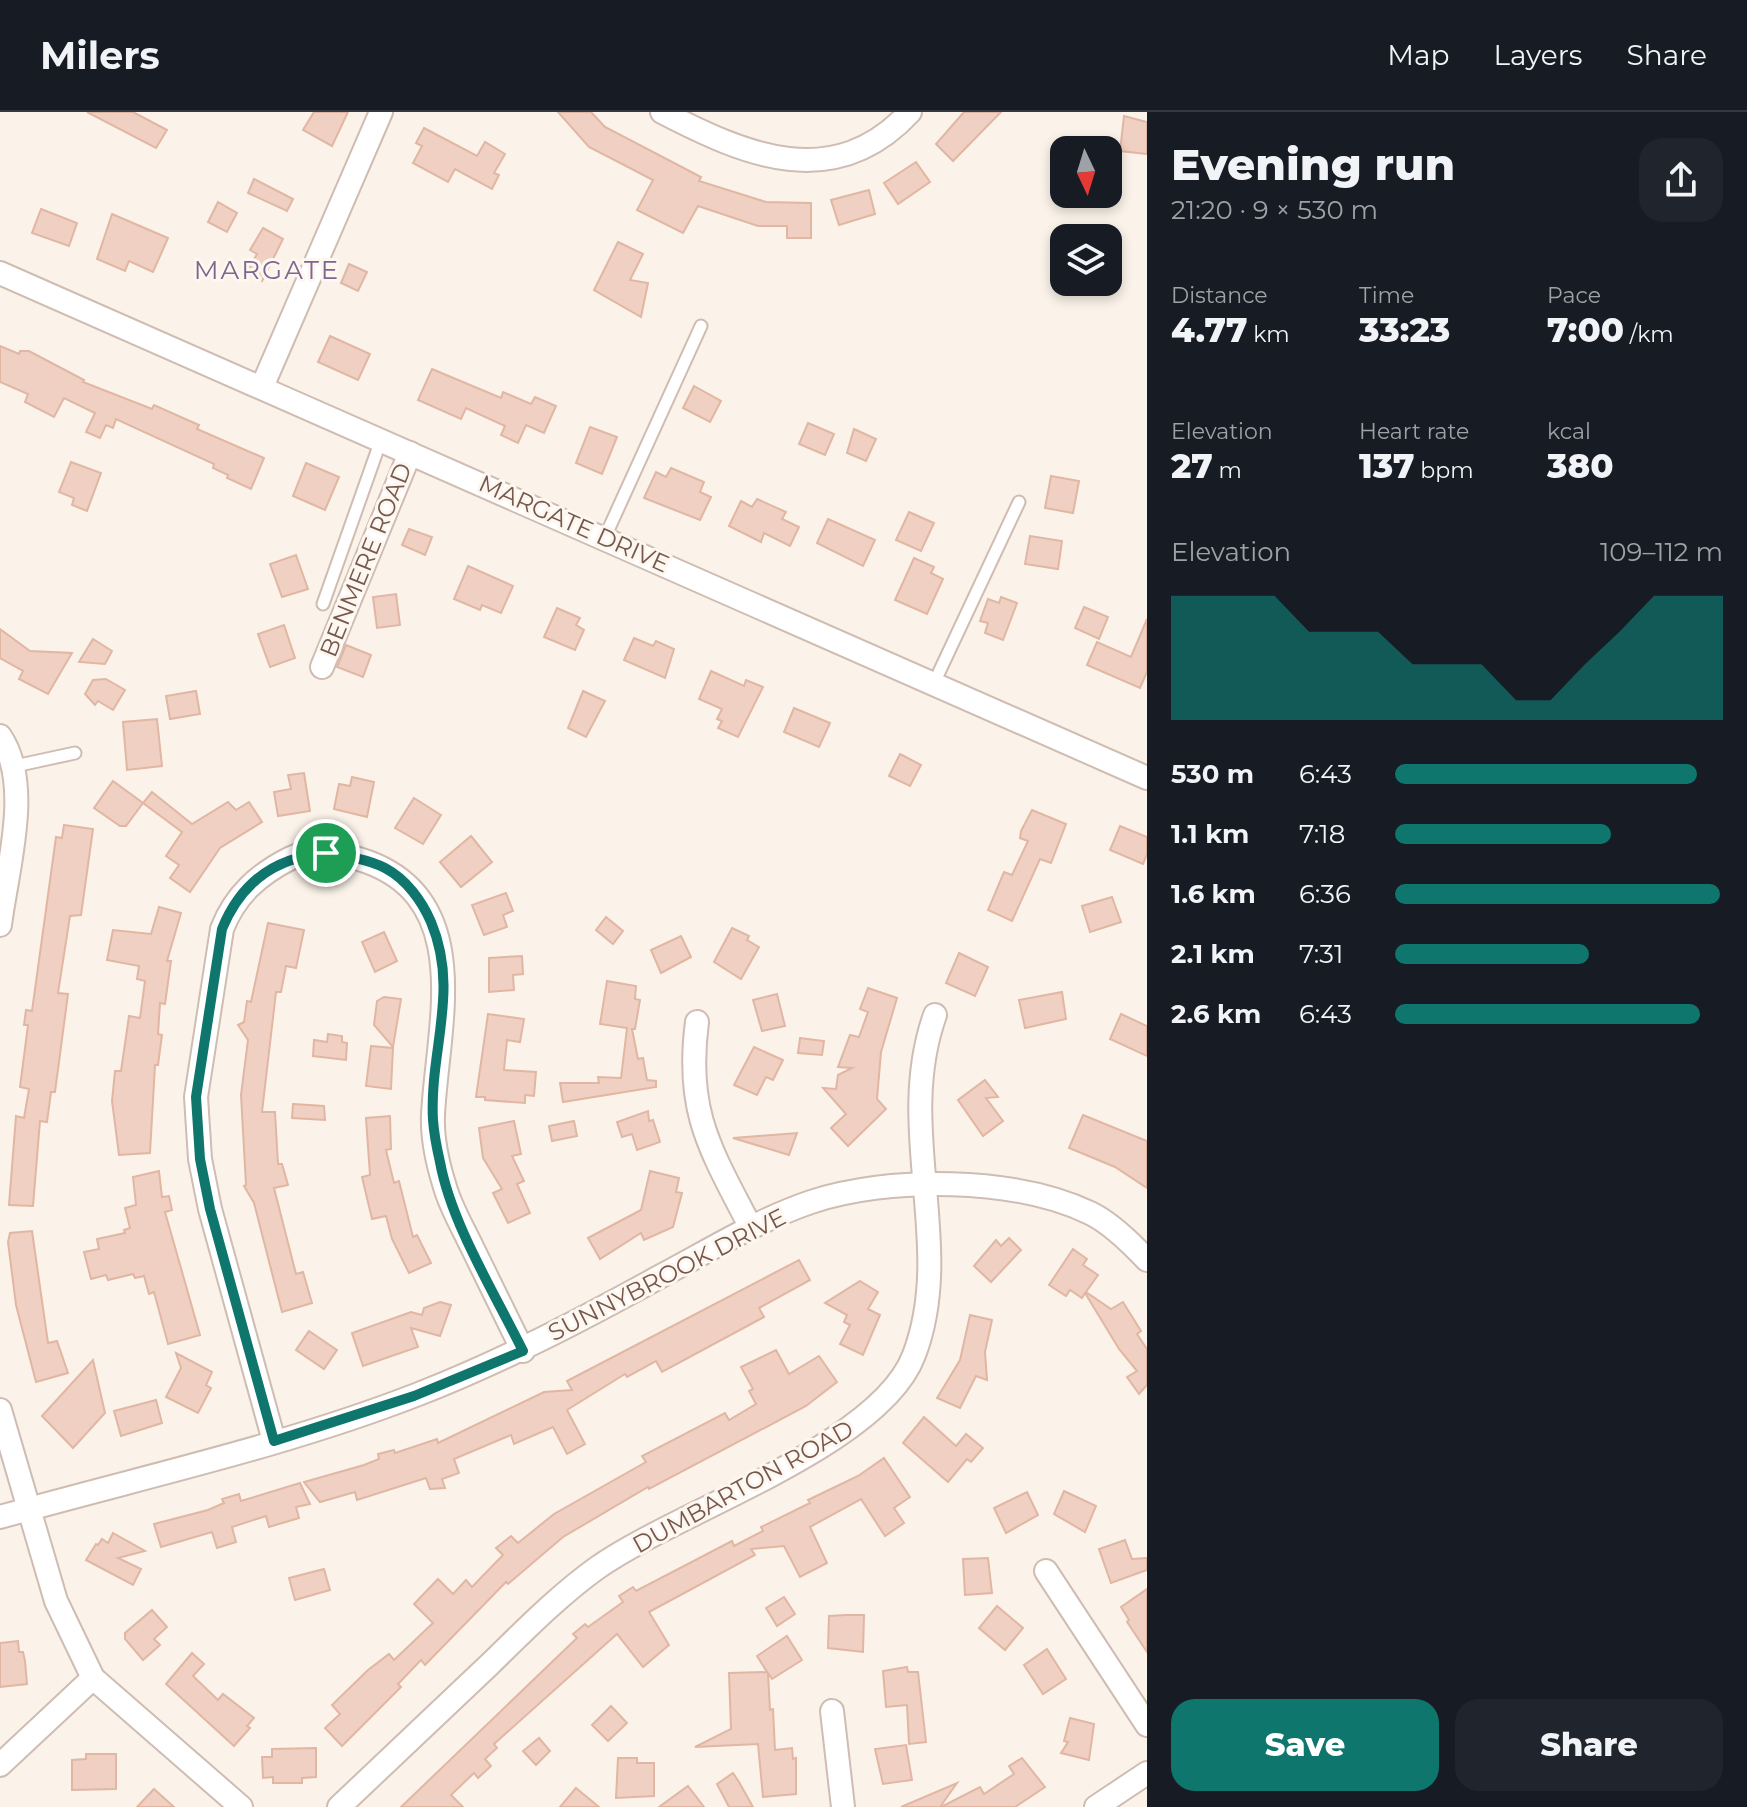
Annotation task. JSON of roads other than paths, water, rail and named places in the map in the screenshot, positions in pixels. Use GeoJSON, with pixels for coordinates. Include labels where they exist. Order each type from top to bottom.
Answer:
{"type":"FeatureCollection","features":[{"type":"Feature","properties":{"kind":"street"},"geometry":{"type":"LineString","coordinates":[[262,387],[381,112]]}},
{"type":"Feature","properties":{"kind":"street"},"geometry":{"type":"LineString","coordinates":[[662,112],[748,152],[786,160],[820,161],[864,148],[910,112]]}},
{"type":"Feature","properties":{"kind":"street","name":"MARGATE DRIVE"},"geometry":{"type":"LineString","coordinates":[[0,273],[1147,778]]}},
{"type":"Feature","properties":{"kind":"street","name":"BENMERE ROAD"},"geometry":{"type":"LineString","coordinates":[[322,667],[410,453]]}},
{"type":"Feature","properties":{"kind":"street"},"geometry":{"type":"LineString","coordinates":[[0,736],[15,766],[18,789],[0,925]]}},
{"type":"Feature","properties":{"kind":"street"},"geometry":{"type":"LineString","coordinates":[[274,1441],[210,1209],[200,1159],[196,1097],[222,929],[231,906],[253,882],[297,855],[326,853],[359,859],[386,869],[424,905],[444,964],[445,999],[433,1119],[445,1187],[523,1351]]}},
{"type":"Feature","properties":{"kind":"street","name":"DUMBARTON ROAD"},"geometry":{"type":"LineString","coordinates":[[339,1807],[534,1621],[598,1568],[815,1450],[862,1421],[895,1387],[913,1360],[927,1312],[930,1286],[919,1110],[927,1039],[935,1015]]}},
{"type":"Feature","properties":{"kind":"street"},"geometry":{"type":"LineString","coordinates":[[697,1022],[692,1058],[694,1095],[704,1133],[751,1228]]}},
{"type":"Feature","properties":{"kind":"street","name":"SUNNYBROOK DRIVE"},"geometry":{"type":"LineString","coordinates":[[0,1517],[274,1441],[414,1396],[523,1351],[751,1228],[811,1202],[868,1187],[977,1185],[1035,1193],[1092,1213],[1131,1243],[1147,1260]]}},
{"type":"Feature","properties":{"kind":"street"},"geometry":{"type":"LineString","coordinates":[[0,1410],[56,1601],[93,1678],[241,1807]]}},
{"type":"Feature","properties":{"kind":"street"},"geometry":{"type":"LineString","coordinates":[[1046,1571],[1147,1725]]}},
{"type":"Feature","properties":{"kind":"street"},"geometry":{"type":"LineString","coordinates":[[0,1765],[93,1678]]}},
{"type":"Feature","properties":{"kind":"street"},"geometry":{"type":"LineString","coordinates":[[832,1711],[843,1807]]}},
{"type":"Feature","properties":{"kind":"street"},"geometry":{"type":"LineString","coordinates":[[1096,1807],[1147,1773]]}},
{"type":"Feature","properties":{"kind":"lane"},"geometry":{"type":"LineString","coordinates":[[605,537],[701,326]]}},
{"type":"Feature","properties":{"kind":"lane"},"geometry":{"type":"LineString","coordinates":[[323,604],[381,440]]}},
{"type":"Feature","properties":{"kind":"lane"},"geometry":{"type":"LineString","coordinates":[[934,683],[1019,502]]}},
{"type":"Feature","properties":{"kind":"lane"},"geometry":{"type":"LineString","coordinates":[[15,766],[75,753]]}},
{"type":"Feature","properties":{"kind":"district","name":"MARGATE"},"geometry":{"type":"Point","coordinates":[267,270]}}]}
